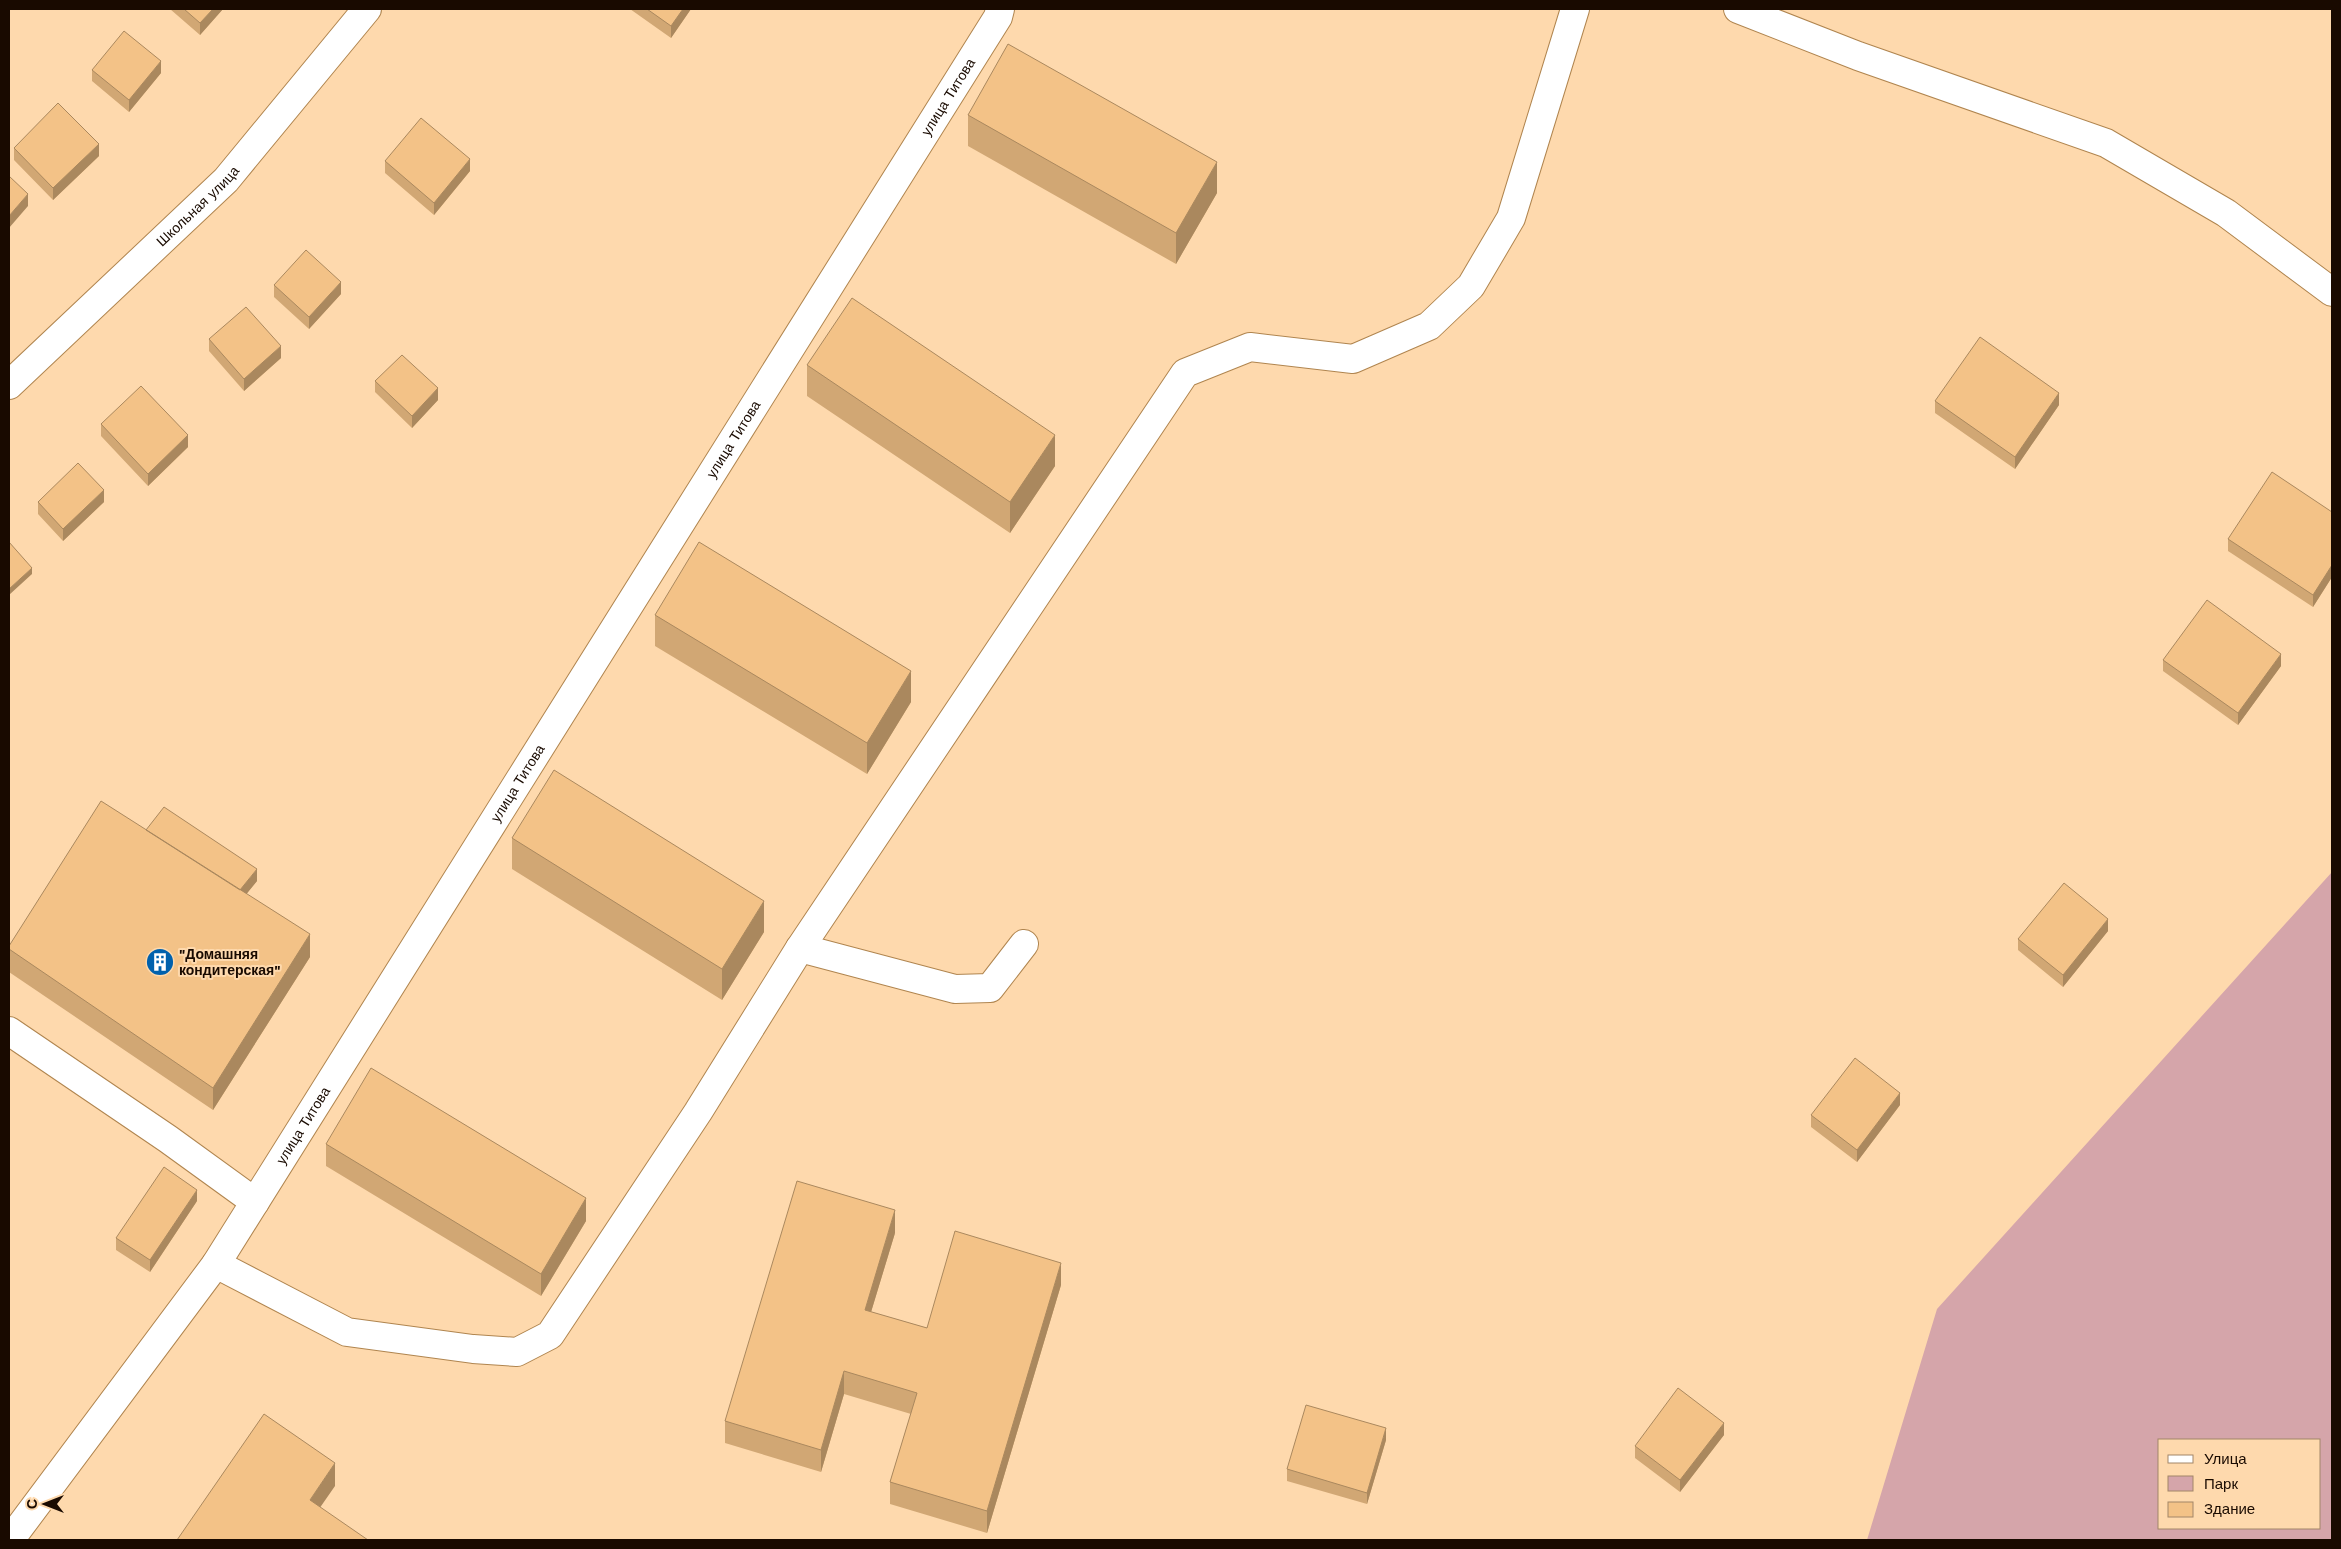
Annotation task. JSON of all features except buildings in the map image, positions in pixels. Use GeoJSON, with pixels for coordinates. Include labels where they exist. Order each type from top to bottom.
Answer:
{"type":"FeatureCollection","features":[{"type":"Feature","properties":{"kind":"street","name":"Школьная улица"},"geometry":{"type":"LineString","coordinates":[[9,385],[226,180],[367,9]]}},
{"type":"Feature","properties":{"kind":"street","name":"улица Титова"},"geometry":{"type":"LineString","coordinates":[[10,1540],[216,1264],[998,17],[1000,9]]}},
{"type":"Feature","properties":{"kind":"street"},"geometry":{"type":"LineString","coordinates":[[216,1264],[347,1332],[474,1349],[517,1352],[550,1335],[698,1112],[800,948],[1185,373],[1250,347],[1353,359],[1429,326],[1471,286],[1511,218],[1575,9]]}},
{"type":"Feature","properties":{"kind":"street"},"geometry":{"type":"LineString","coordinates":[[1738,9],[1858,56],[2106,143],[2226,213],[2332,292]]}},
{"type":"Feature","properties":{"kind":"street"},"geometry":{"type":"LineString","coordinates":[[800,948],[955,989],[990,988],[1024,944]]}},
{"type":"Feature","properties":{"kind":"street"},"geometry":{"type":"LineString","coordinates":[[9,1031],[168,1139],[254,1202]]}},
{"type":"Feature","properties":{"kind":"green space"},"geometry":{"type":"Polygon","coordinates":[[[2332,872],[2332,1540],[1867,1540],[1937,1309],[2332,872]]]}},
{"type":"Feature","properties":{"kind":"place","name":"\"Домашняя кондитерская\""},"geometry":{"type":"Point","coordinates":[160,962]}}]}
